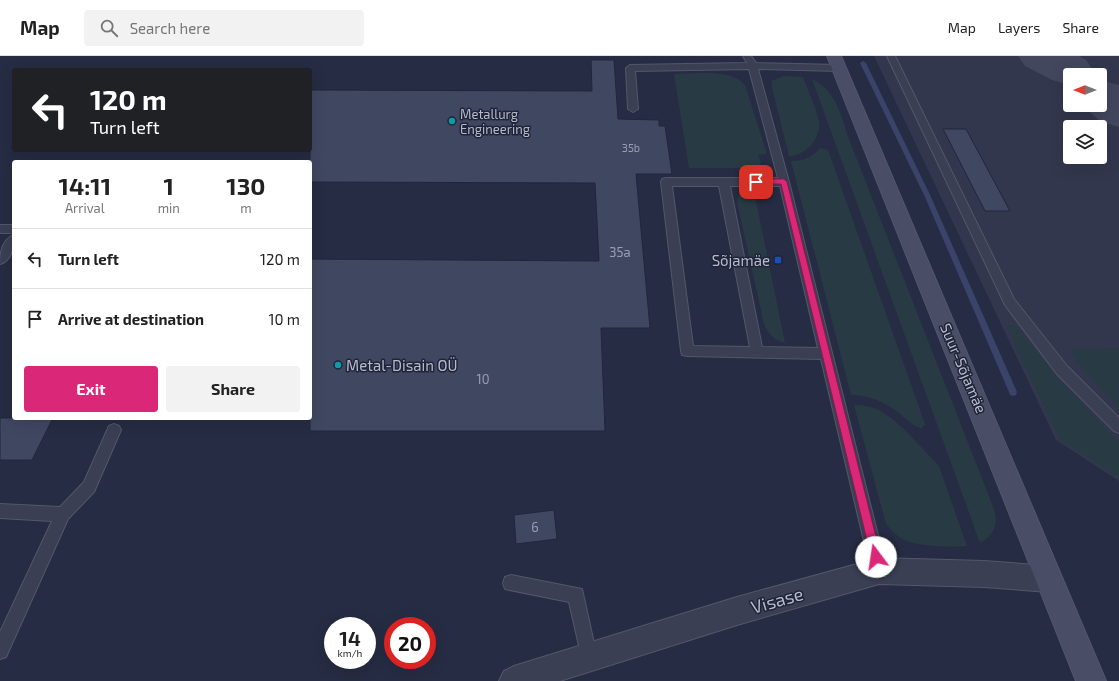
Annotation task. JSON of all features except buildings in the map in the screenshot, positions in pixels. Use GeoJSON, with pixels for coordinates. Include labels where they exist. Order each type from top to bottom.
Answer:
{"type":"FeatureCollection","features":[{"type":"Feature","properties":{"kind":"main road","name":"Suur-Sõjamäe"},"geometry":{"type":"LineString","coordinates":[[837,62],[1092,681]]}},
{"type":"Feature","properties":{"kind":"street","name":"Visase"},"geometry":{"type":"LineString","coordinates":[[514,681],[738,611],[880,571],[984,574],[1049,579]]}},
{"type":"Feature","properties":{"kind":"lane"},"geometry":{"type":"LineString","coordinates":[[732,56],[753,66]]}},
{"type":"Feature","properties":{"kind":"lane"},"geometry":{"type":"LineString","coordinates":[[747,56],[753,66],[784,182],[880,571]]}},
{"type":"Feature","properties":{"kind":"lane"},"geometry":{"type":"LineString","coordinates":[[891,56],[1009,302],[1062,370],[1119,427]]}},
{"type":"Feature","properties":{"kind":"lane"},"geometry":{"type":"LineString","coordinates":[[633,109],[630,68],[753,66],[837,62]]}},
{"type":"Feature","properties":{"kind":"lane"},"geometry":{"type":"LineString","coordinates":[[784,182],[666,182],[687,352],[826,354]]}},
{"type":"Feature","properties":{"kind":"lane"},"geometry":{"type":"LineString","coordinates":[[724,182],[757,352]]}},
{"type":"Feature","properties":{"kind":"lane"},"geometry":{"type":"LineString","coordinates":[[0,229],[12,229]]}},
{"type":"Feature","properties":{"kind":"lane"},"geometry":{"type":"LineString","coordinates":[[0,260],[12,242]]}},
{"type":"Feature","properties":{"kind":"lane"},"geometry":{"type":"LineString","coordinates":[[0,651],[63,514],[89,487],[114,430]]}},
{"type":"Feature","properties":{"kind":"lane"},"geometry":{"type":"LineString","coordinates":[[0,511],[63,514]]}},
{"type":"Feature","properties":{"kind":"lane"},"geometry":{"type":"LineString","coordinates":[[511,584],[576,595],[590,657]]}},
{"type":"Feature","properties":{"kind":"shaded area"},"geometry":{"type":"Polygon","coordinates":[[[874,56],[1119,56],[1119,481],[1056,440],[874,56]]]}},
{"type":"Feature","properties":{"kind":"shaded area"},"geometry":{"type":"Polygon","coordinates":[[[674,74],[722,74],[731,76],[745,85],[767,154],[758,155],[761,162],[759,165],[750,168],[689,168],[674,74]]]}},
{"type":"Feature","properties":{"kind":"shaded area"},"geometry":{"type":"Polygon","coordinates":[[[783,76],[803,77],[819,122],[819,128],[815,140],[811,145],[801,153],[789,156],[772,88],[772,81],[783,76]]]}},
{"type":"Feature","properties":{"kind":"shaded area"},"geometry":{"type":"Polygon","coordinates":[[[812,79],[820,83],[836,102],[847,134],[994,509],[996,520],[994,529],[985,540],[980,543],[812,79]]]}},
{"type":"Feature","properties":{"kind":"shaded area"},"geometry":{"type":"Polygon","coordinates":[[[820,148],[828,150],[925,424],[922,428],[912,424],[898,412],[882,402],[864,396],[851,395],[791,161],[807,158],[820,148]]]}},
{"type":"Feature","properties":{"kind":"shaded area"},"geometry":{"type":"Polygon","coordinates":[[[754,191],[785,343],[772,336],[767,331],[764,324],[737,202],[738,196],[744,192],[754,191]]]}},
{"type":"Feature","properties":{"kind":"shaded area"},"geometry":{"type":"Polygon","coordinates":[[[1015,325],[1059,379],[1119,443],[1119,478],[1059,439],[1006,326],[1015,325]]]}},
{"type":"Feature","properties":{"kind":"shaded area"},"geometry":{"type":"Polygon","coordinates":[[[1119,348],[1119,408],[1079,366],[1070,349],[1119,348]]]}},
{"type":"Feature","properties":{"kind":"shaded area"},"geometry":{"type":"Polygon","coordinates":[[[854,405],[867,406],[877,409],[891,418],[905,430],[939,466],[967,546],[936,546],[919,544],[900,537],[886,524],[854,405]]]}},
{"type":"Feature","properties":{"kind":"waterway"},"geometry":{"type":"LineString","coordinates":[[863,63],[928,197],[1013,392]]}},
{"type":"Feature","properties":{"kind":"taxiway"},"geometry":{"type":"LineString","coordinates":[[1042,56],[1065,68]]}},
{"type":"Feature","properties":{"kind":"taxiway"},"geometry":{"type":"LineString","coordinates":[[1107,101],[1119,111]]}},
{"type":"Feature","properties":{"kind":"place","name":"Metallurg Engineering"},"geometry":{"type":"Point","coordinates":[452,121]}},
{"type":"Feature","properties":{"kind":"place","name":"Sõjamäe"},"geometry":{"type":"Point","coordinates":[778,260]}},
{"type":"Feature","properties":{"kind":"place","name":"Metal-Disain OÜ"},"geometry":{"type":"Point","coordinates":[338,365]}},
{"type":"Feature","properties":{"kind":"route"},"geometry":{"type":"LineString","coordinates":[[756,182],[784,182],[876,557]]}}]}
